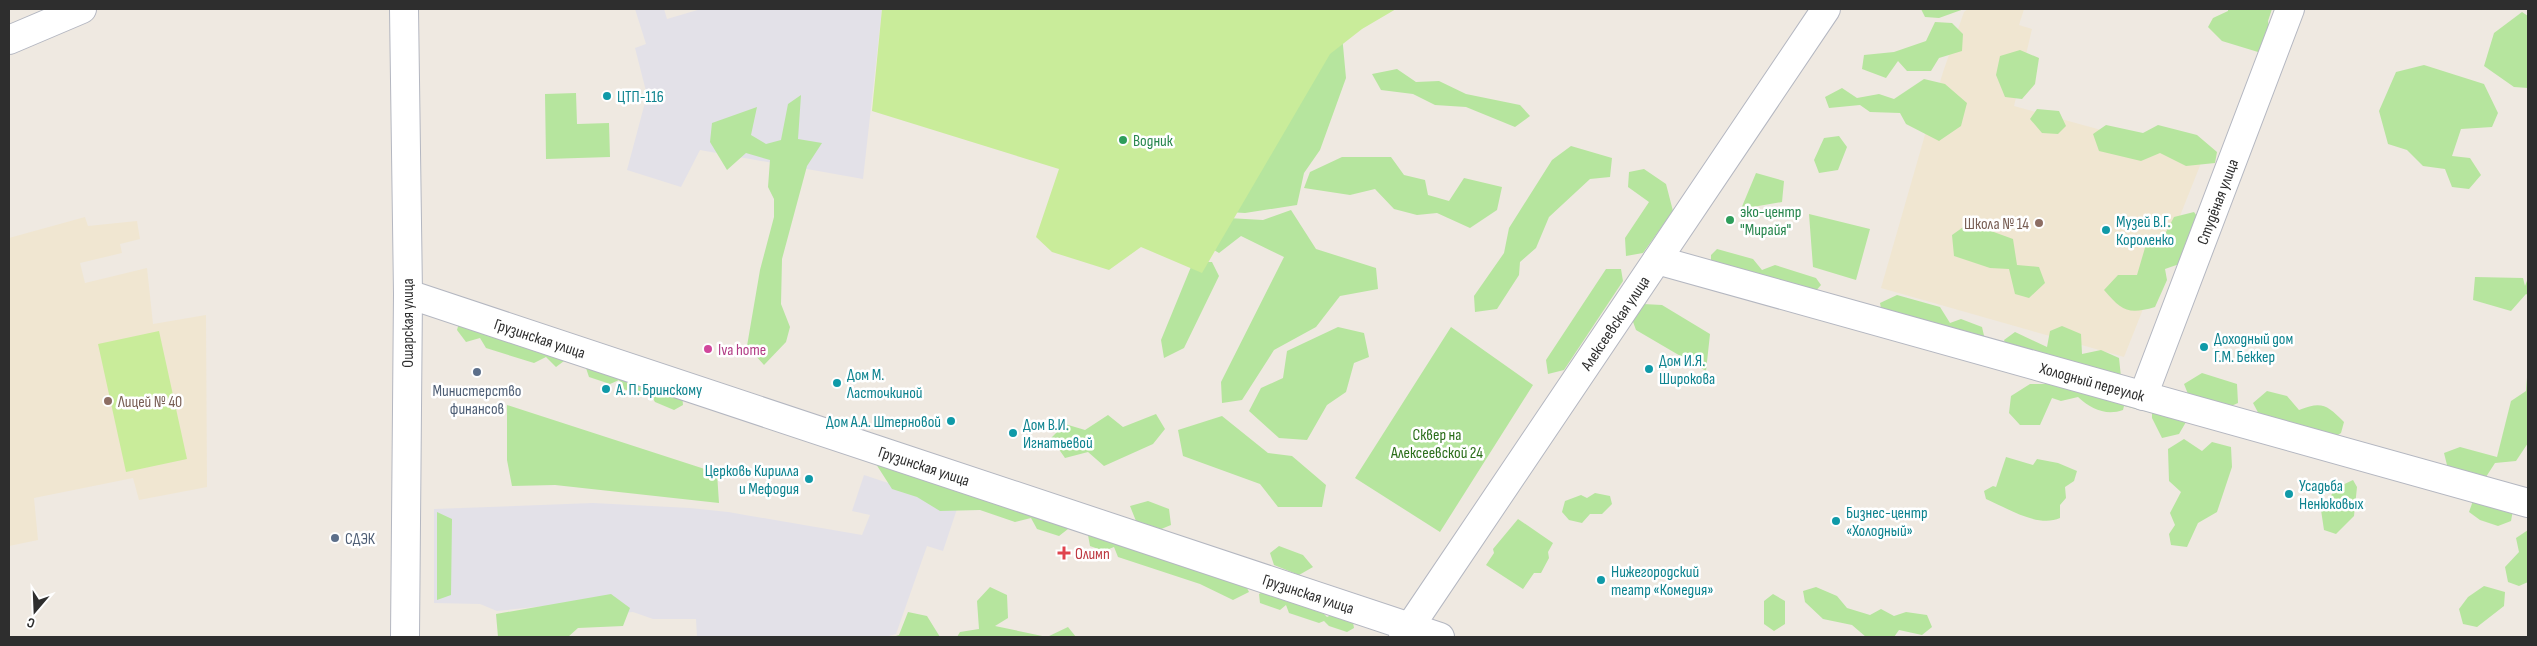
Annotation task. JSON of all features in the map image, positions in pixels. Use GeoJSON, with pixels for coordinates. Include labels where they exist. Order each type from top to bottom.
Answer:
{"type":"FeatureCollection","features":[{"type":"Feature","properties":{"kind":"street"},"geometry":{"type":"LineString","coordinates":[[9,40],[82,9]]}},
{"type":"Feature","properties":{"kind":"street","name":"Ошарская улица"},"geometry":{"type":"LineString","coordinates":[[404,9],[408,294],[405,637]]}},
{"type":"Feature","properties":{"kind":"street","name":"Алексеевская улица"},"geometry":{"type":"LineString","coordinates":[[1406,632],[1826,9]]}},
{"type":"Feature","properties":{"kind":"street","name":"Студёная улица"},"geometry":{"type":"LineString","coordinates":[[2143,396],[2290,9]]}},
{"type":"Feature","properties":{"kind":"street","name":"Холодный переулок"},"geometry":{"type":"LineString","coordinates":[[1657,260],[2528,504]]}},
{"type":"Feature","properties":{"kind":"street","name":"Грузинская улица"},"geometry":{"type":"LineString","coordinates":[[408,294],[1406,632],[1440,637]]}},
{"type":"Feature","properties":{"kind":"shaded area"},"geometry":{"type":"Polygon","coordinates":[[[635,9],[664,9],[667,19],[701,9],[882,9],[863,179],[700,150],[681,187],[627,170],[647,95],[635,48],[646,44],[635,9]]]}},
{"type":"Feature","properties":{"kind":"shaded area","name":"Школа № 14"},"geometry":{"type":"Polygon","coordinates":[[[1968,9],[2024,9],[2019,25],[2032,29],[2014,106],[2203,158],[2124,357],[1881,288],[1943,72],[1964,12],[1968,9]]]}},
{"type":"Feature","properties":{"kind":"shaded area","name":"Лицей № 40"},"geometry":{"type":"Polygon","coordinates":[[[85,217],[88,226],[137,221],[140,239],[120,244],[122,253],[80,263],[85,283],[147,268],[153,324],[206,315],[207,487],[139,500],[133,478],[34,498],[38,540],[9,546],[9,238],[85,217]]]}},
{"type":"Feature","properties":{"kind":"shaded area"},"geometry":{"type":"Polygon","coordinates":[[[864,475],[958,506],[943,551],[927,546],[896,634],[885,637],[697,637],[696,619],[653,619],[633,612],[586,617],[584,602],[497,611],[480,604],[434,603],[434,509],[593,503],[690,508],[728,512],[862,535],[870,515],[852,511],[864,475]]]}},
{"type":"Feature","properties":{"kind":"green space","name":"Водник"},"geometry":{"type":"Polygon","coordinates":[[[882,9],[1396,9],[1362,29],[1330,54],[1202,273],[1141,247],[1109,270],[1052,252],[1036,237],[1059,169],[872,111],[882,9]]]}},
{"type":"Feature","properties":{"kind":"green space"},"geometry":{"type":"Polygon","coordinates":[[[1921,9],[1964,9],[1939,18],[1925,17],[1921,9]]]}},
{"type":"Feature","properties":{"kind":"green space"},"geometry":{"type":"Polygon","coordinates":[[[2228,9],[2272,9],[2268,21],[2272,43],[2258,52],[2222,41],[2208,27],[2213,18],[2228,11],[2228,9]]]}},
{"type":"Feature","properties":{"kind":"green space"},"geometry":{"type":"Polygon","coordinates":[[[2522,12],[2528,16],[2528,88],[2514,87],[2484,66],[2494,33],[2522,12]]]}},
{"type":"Feature","properties":{"kind":"green space"},"geometry":{"type":"Polygon","coordinates":[[[1340,13],[1346,78],[1320,150],[1304,173],[1297,205],[1245,213],[1211,211],[1340,13]]]}},
{"type":"Feature","properties":{"kind":"green space"},"geometry":{"type":"Polygon","coordinates":[[[1935,22],[1952,23],[1963,34],[1962,51],[1939,58],[1931,71],[1907,71],[1898,61],[1886,78],[1862,69],[1864,55],[1894,52],[1926,41],[1935,22]]]}},
{"type":"Feature","properties":{"kind":"green space"},"geometry":{"type":"Polygon","coordinates":[[[2020,50],[2039,58],[2035,84],[2022,99],[2005,97],[1996,75],[2000,56],[2020,50]]]}},
{"type":"Feature","properties":{"kind":"green space"},"geometry":{"type":"Polygon","coordinates":[[[2424,65],[2484,84],[2498,113],[2492,127],[2461,129],[2452,156],[2470,158],[2481,175],[2469,189],[2452,187],[2445,169],[2423,166],[2407,150],[2388,144],[2379,111],[2396,72],[2424,65]]]}},
{"type":"Feature","properties":{"kind":"green space"},"geometry":{"type":"Polygon","coordinates":[[[1397,69],[1416,82],[1439,81],[1466,94],[1520,105],[1530,116],[1515,127],[1466,107],[1435,105],[1413,94],[1381,90],[1372,74],[1397,69]]]}},
{"type":"Feature","properties":{"kind":"green space"},"geometry":{"type":"Polygon","coordinates":[[[1924,79],[1945,84],[1967,103],[1961,126],[1939,141],[1906,124],[1900,113],[1870,112],[1860,105],[1829,108],[1825,97],[1842,88],[1857,98],[1879,94],[1894,99],[1924,79]]]}},
{"type":"Feature","properties":{"kind":"green space"},"geometry":{"type":"Polygon","coordinates":[[[576,93],[577,124],[609,123],[610,157],[546,159],[545,94],[576,93]]]}},
{"type":"Feature","properties":{"kind":"green space"},"geometry":{"type":"Polygon","coordinates":[[[801,95],[798,139],[822,143],[807,166],[782,259],[781,304],[790,327],[786,342],[764,365],[747,346],[760,270],[774,217],[774,199],[768,187],[770,160],[746,153],[727,170],[710,142],[712,123],[757,107],[751,135],[766,144],[781,140],[788,104],[801,95]]]}},
{"type":"Feature","properties":{"kind":"green space"},"geometry":{"type":"Polygon","coordinates":[[[2037,109],[2059,111],[2066,126],[2058,134],[2042,133],[2030,119],[2037,109]]]}},
{"type":"Feature","properties":{"kind":"green space"},"geometry":{"type":"Polygon","coordinates":[[[2106,125],[2143,133],[2158,125],[2197,135],[2217,152],[2215,163],[2186,166],[2160,153],[2141,161],[2099,151],[2093,134],[2106,125]]]}},
{"type":"Feature","properties":{"kind":"green space"},"geometry":{"type":"Polygon","coordinates":[[[1839,136],[1847,147],[1838,170],[1819,173],[1814,160],[1824,138],[1839,136]]]}},
{"type":"Feature","properties":{"kind":"green space"},"geometry":{"type":"Polygon","coordinates":[[[1571,146],[1612,158],[1610,177],[1590,179],[1549,217],[1536,248],[1520,262],[1519,275],[1497,309],[1475,312],[1474,296],[1504,253],[1509,228],[1552,160],[1571,146]]]}},
{"type":"Feature","properties":{"kind":"green space"},"geometry":{"type":"Polygon","coordinates":[[[1342,157],[1391,157],[1404,175],[1425,180],[1428,195],[1449,201],[1464,178],[1502,187],[1497,210],[1470,228],[1437,213],[1417,215],[1394,209],[1375,189],[1350,195],[1304,188],[1310,172],[1342,157]]]}},
{"type":"Feature","properties":{"kind":"green space"},"geometry":{"type":"Polygon","coordinates":[[[1644,169],[1666,184],[1673,211],[1643,253],[1626,256],[1625,238],[1649,202],[1628,187],[1629,172],[1644,169]]]}},
{"type":"Feature","properties":{"kind":"green space"},"geometry":{"type":"Polygon","coordinates":[[[1756,173],[1784,181],[1782,202],[1741,209],[1756,173]]]}},
{"type":"Feature","properties":{"kind":"green space"},"geometry":{"type":"Polygon","coordinates":[[[1291,210],[1316,249],[1376,268],[1378,289],[1340,296],[1316,327],[1274,350],[1242,400],[1222,403],[1221,382],[1284,257],[1241,236],[1219,253],[1192,237],[1210,217],[1263,220],[1291,210]]]}},
{"type":"Feature","properties":{"kind":"green space"},"geometry":{"type":"Polygon","coordinates":[[[2194,212],[2203,225],[2185,262],[2165,269],[2167,280],[2155,307],[2132,311],[2116,303],[2104,290],[2118,275],[2137,275],[2147,241],[2165,234],[2174,217],[2194,212]]]}},
{"type":"Feature","properties":{"kind":"green space"},"geometry":{"type":"Polygon","coordinates":[[[1809,214],[1870,229],[1856,280],[1813,267],[1809,214]]]}},
{"type":"Feature","properties":{"kind":"green space"},"geometry":{"type":"Polygon","coordinates":[[[1969,223],[2013,239],[2017,265],[2039,267],[2045,283],[2029,298],[2015,294],[2009,269],[1990,268],[1954,256],[1952,235],[1969,223]]]}},
{"type":"Feature","properties":{"kind":"green space"},"geometry":{"type":"Polygon","coordinates":[[[1717,249],[1753,259],[1762,270],[1775,265],[1816,278],[1821,285],[1814,293],[1711,268],[1711,255],[1717,249]]]}},
{"type":"Feature","properties":{"kind":"green space"},"geometry":{"type":"Polygon","coordinates":[[[1193,262],[1212,262],[1219,276],[1184,348],[1164,358],[1161,340],[1193,262]]]}},
{"type":"Feature","properties":{"kind":"green space"},"geometry":{"type":"Polygon","coordinates":[[[1606,269],[1621,269],[1623,281],[1564,370],[1548,374],[1546,360],[1606,269]]]}},
{"type":"Feature","properties":{"kind":"green space"},"geometry":{"type":"Polygon","coordinates":[[[2475,277],[2523,278],[2525,286],[2528,278],[2528,295],[2526,294],[2511,311],[2473,300],[2475,277]]]}},
{"type":"Feature","properties":{"kind":"green space"},"geometry":{"type":"Polygon","coordinates":[[[1897,295],[1940,307],[1950,323],[1961,319],[1982,327],[1985,340],[1883,318],[1880,303],[1897,295]]]}},
{"type":"Feature","properties":{"kind":"green space"},"geometry":{"type":"Polygon","coordinates":[[[1643,304],[1662,305],[1710,334],[1706,371],[1636,330],[1632,319],[1643,304]]]}},
{"type":"Feature","properties":{"kind":"green space"},"geometry":{"type":"Polygon","coordinates":[[[459,323],[568,358],[556,367],[546,357],[534,363],[486,348],[480,338],[466,342],[457,330],[459,323]]]}},
{"type":"Feature","properties":{"kind":"green space"},"geometry":{"type":"Polygon","coordinates":[[[2062,326],[2081,334],[2082,354],[2101,350],[2119,358],[2121,377],[2008,353],[2004,340],[2015,332],[2047,347],[2050,331],[2062,326]]]}},
{"type":"Feature","properties":{"kind":"green space"},"geometry":{"type":"Polygon","coordinates":[[[1338,327],[1364,333],[1369,357],[1354,363],[1346,392],[1327,405],[1307,440],[1279,438],[1249,411],[1261,388],[1283,378],[1287,351],[1338,327]]]}},
{"type":"Feature","properties":{"kind":"green space","name":"Сквер на Алексеевской 24"},"geometry":{"type":"Polygon","coordinates":[[[1451,327],[1533,385],[1440,532],[1355,478],[1451,327]]]}},
{"type":"Feature","properties":{"kind":"green space"},"geometry":{"type":"Polygon","coordinates":[[[159,331],[187,459],[126,472],[98,344],[159,331]]]}},
{"type":"Feature","properties":{"kind":"green space"},"geometry":{"type":"Polygon","coordinates":[[[2528,364],[2528,443],[2516,461],[2495,463],[2484,480],[2448,469],[2444,453],[2460,447],[2497,457],[2511,401],[2526,391],[2528,364]]]}},
{"type":"Feature","properties":{"kind":"green space"},"geometry":{"type":"Polygon","coordinates":[[[585,365],[645,377],[653,390],[666,388],[682,394],[683,405],[674,410],[655,402],[651,395],[623,389],[619,380],[610,384],[589,377],[585,365]]]}},
{"type":"Feature","properties":{"kind":"green space"},"geometry":{"type":"Polygon","coordinates":[[[2202,373],[2237,384],[2238,403],[2220,411],[2192,404],[2184,384],[2202,373]]]}},
{"type":"Feature","properties":{"kind":"green space"},"geometry":{"type":"Polygon","coordinates":[[[2052,376],[2238,436],[2186,422],[2179,434],[2162,438],[2152,418],[2152,413],[2124,406],[2123,410],[2117,412],[2105,412],[2093,408],[2078,397],[2061,401],[2052,398],[2040,425],[2020,425],[2009,413],[2011,396],[2030,384],[2049,384],[2052,376]]]}},
{"type":"Feature","properties":{"kind":"green space"},"geometry":{"type":"Polygon","coordinates":[[[2267,391],[2287,396],[2299,410],[2319,405],[2328,408],[2344,422],[2341,433],[2329,441],[2306,436],[2297,424],[2283,431],[2262,420],[2253,403],[2267,391]]]}},
{"type":"Feature","properties":{"kind":"green space"},"geometry":{"type":"Polygon","coordinates":[[[507,405],[717,473],[719,503],[555,485],[512,486],[507,460],[507,405]]]}},
{"type":"Feature","properties":{"kind":"green space"},"geometry":{"type":"Polygon","coordinates":[[[1156,414],[1165,429],[1153,444],[1104,466],[1088,452],[1065,458],[1051,438],[1065,424],[1085,430],[1108,415],[1123,427],[1156,414]]]}},
{"type":"Feature","properties":{"kind":"green space"},"geometry":{"type":"Polygon","coordinates":[[[1222,416],[1268,453],[1292,456],[1326,485],[1322,507],[1278,507],[1260,484],[1183,456],[1178,430],[1222,416]]]}},
{"type":"Feature","properties":{"kind":"green space"},"geometry":{"type":"Polygon","coordinates":[[[2184,439],[2202,451],[2212,442],[2231,447],[2232,467],[2217,512],[2198,523],[2187,547],[2171,545],[2169,534],[2175,525],[2170,513],[2181,492],[2169,481],[2168,449],[2184,439]]]}},
{"type":"Feature","properties":{"kind":"green space"},"geometry":{"type":"Polygon","coordinates":[[[2006,457],[2033,465],[2037,459],[2058,463],[2077,471],[2074,481],[2065,487],[2066,498],[2060,505],[2060,518],[2042,521],[2032,519],[1986,499],[1984,491],[1993,486],[1996,487],[2006,457]]]}},
{"type":"Feature","properties":{"kind":"green space"},"geometry":{"type":"Polygon","coordinates":[[[889,458],[1066,515],[1068,529],[1059,536],[1037,529],[1031,518],[1015,522],[980,510],[940,511],[917,497],[892,489],[876,464],[889,458]]]}},
{"type":"Feature","properties":{"kind":"green space"},"geometry":{"type":"Polygon","coordinates":[[[2353,480],[2357,487],[2354,516],[2336,534],[2324,530],[2321,510],[2336,488],[2353,480]]]}},
{"type":"Feature","properties":{"kind":"green space"},"geometry":{"type":"Polygon","coordinates":[[[1595,493],[1610,496],[1612,504],[1602,514],[1590,514],[1582,523],[1569,520],[1562,512],[1565,501],[1581,495],[1587,498],[1595,493]]]}},
{"type":"Feature","properties":{"kind":"green space"},"geometry":{"type":"Polygon","coordinates":[[[2474,498],[2513,510],[2511,521],[2498,526],[2480,520],[2469,512],[2474,498]]]}},
{"type":"Feature","properties":{"kind":"green space"},"geometry":{"type":"Polygon","coordinates":[[[1148,501],[1169,509],[1171,525],[1154,532],[1138,526],[1130,506],[1148,501]]]}},
{"type":"Feature","properties":{"kind":"green space"},"geometry":{"type":"Polygon","coordinates":[[[437,512],[452,519],[451,595],[437,600],[437,512]]]}},
{"type":"Feature","properties":{"kind":"green space"},"geometry":{"type":"Polygon","coordinates":[[[1518,519],[1553,543],[1548,552],[1549,558],[1541,573],[1534,573],[1523,589],[1486,565],[1494,553],[1493,549],[1518,519]]]}},
{"type":"Feature","properties":{"kind":"green space"},"geometry":{"type":"Polygon","coordinates":[[[2528,530],[2528,582],[2519,586],[2508,582],[2505,567],[2519,552],[2516,538],[2528,530]]]}},
{"type":"Feature","properties":{"kind":"green space"},"geometry":{"type":"Polygon","coordinates":[[[1097,531],[1107,533],[1114,544],[1130,537],[1244,582],[1249,592],[1233,600],[1200,584],[1118,557],[1114,547],[1104,551],[1090,546],[1088,535],[1097,531]]]}},
{"type":"Feature","properties":{"kind":"green space"},"geometry":{"type":"Polygon","coordinates":[[[1279,546],[1303,555],[1313,567],[1299,575],[1274,565],[1270,553],[1279,546]]]}},
{"type":"Feature","properties":{"kind":"green space"},"geometry":{"type":"Polygon","coordinates":[[[2484,586],[2505,592],[2504,606],[2477,627],[2463,624],[2459,609],[2468,597],[2484,586]]]}},
{"type":"Feature","properties":{"kind":"green space"},"geometry":{"type":"Polygon","coordinates":[[[990,587],[1007,595],[1008,618],[995,626],[1047,637],[957,637],[960,632],[979,629],[977,601],[990,587]]]}},
{"type":"Feature","properties":{"kind":"green space"},"geometry":{"type":"Polygon","coordinates":[[[1816,587],[1837,596],[1847,608],[1870,615],[1881,609],[1894,616],[1906,612],[1927,615],[1932,627],[1922,635],[1899,630],[1894,637],[1866,637],[1852,625],[1823,619],[1805,602],[1803,591],[1816,587]]]}},
{"type":"Feature","properties":{"kind":"green space"},"geometry":{"type":"Polygon","coordinates":[[[1267,589],[1283,594],[1287,602],[1298,602],[1314,606],[1327,617],[1338,612],[1352,617],[1354,628],[1347,632],[1329,626],[1324,621],[1319,623],[1289,613],[1286,605],[1280,610],[1260,603],[1259,594],[1267,589]]]}},
{"type":"Feature","properties":{"kind":"green space"},"geometry":{"type":"Polygon","coordinates":[[[611,594],[630,608],[623,626],[578,628],[568,637],[498,637],[496,614],[611,594]]]}},
{"type":"Feature","properties":{"kind":"green space"},"geometry":{"type":"Polygon","coordinates":[[[1773,594],[1785,601],[1785,624],[1774,631],[1764,624],[1764,601],[1773,594]]]}},
{"type":"Feature","properties":{"kind":"green space"},"geometry":{"type":"Polygon","coordinates":[[[908,612],[927,616],[940,637],[893,637],[899,635],[908,612]]]}},
{"type":"Feature","properties":{"kind":"green space"},"geometry":{"type":"Polygon","coordinates":[[[1068,627],[1076,637],[1047,637],[1068,627]]]}},
{"type":"Feature","properties":{"kind":"place","name":"ЦТП-116"},"geometry":{"type":"Point","coordinates":[607,96]}},
{"type":"Feature","properties":{"kind":"place","name":"Водник"},"geometry":{"type":"Point","coordinates":[1123,140]}},
{"type":"Feature","properties":{"kind":"place","name":"эко-центр \"Мирайя\""},"geometry":{"type":"Point","coordinates":[1730,220]}},
{"type":"Feature","properties":{"kind":"place","name":"Школа № 14"},"geometry":{"type":"Point","coordinates":[2039,223]}},
{"type":"Feature","properties":{"kind":"place","name":"Музей В.Г. Короленко"},"geometry":{"type":"Point","coordinates":[2106,230]}},
{"type":"Feature","properties":{"kind":"place","name":"Доходный дом Г.М. Беккер"},"geometry":{"type":"Point","coordinates":[2204,347]}},
{"type":"Feature","properties":{"kind":"place","name":"Iva home"},"geometry":{"type":"Point","coordinates":[708,349]}},
{"type":"Feature","properties":{"kind":"place","name":"Дом И.Я. Широкова"},"geometry":{"type":"Point","coordinates":[1649,369]}},
{"type":"Feature","properties":{"kind":"place","name":"Министерство финансов"},"geometry":{"type":"Point","coordinates":[477,372]}},
{"type":"Feature","properties":{"kind":"place","name":"Дом М. Ласточкиной"},"geometry":{"type":"Point","coordinates":[837,383]}},
{"type":"Feature","properties":{"kind":"place","name":"А. П. Бринскому"},"geometry":{"type":"Point","coordinates":[606,389]}},
{"type":"Feature","properties":{"kind":"place","name":"Лицей № 40"},"geometry":{"type":"Point","coordinates":[108,401]}},
{"type":"Feature","properties":{"kind":"place","name":"Дом А.А. Штерновой"},"geometry":{"type":"Point","coordinates":[951,421]}},
{"type":"Feature","properties":{"kind":"place","name":"Дом В.И. Игнатьевой"},"geometry":{"type":"Point","coordinates":[1013,433]}},
{"type":"Feature","properties":{"kind":"place","name":"Церковь Кирилла и Мефодия"},"geometry":{"type":"Point","coordinates":[809,479]}},
{"type":"Feature","properties":{"kind":"place","name":"Усадьба Ненюковых"},"geometry":{"type":"Point","coordinates":[2289,494]}},
{"type":"Feature","properties":{"kind":"place","name":"Бизнес-центр «Холодный»"},"geometry":{"type":"Point","coordinates":[1836,521]}},
{"type":"Feature","properties":{"kind":"place","name":"СДЭК"},"geometry":{"type":"Point","coordinates":[335,538]}},
{"type":"Feature","properties":{"kind":"place","name":"Олимп"},"geometry":{"type":"Point","coordinates":[1064,553]}},
{"type":"Feature","properties":{"kind":"place","name":"Нижегородский театр «Комедия»"},"geometry":{"type":"Point","coordinates":[1601,580]}}]}
